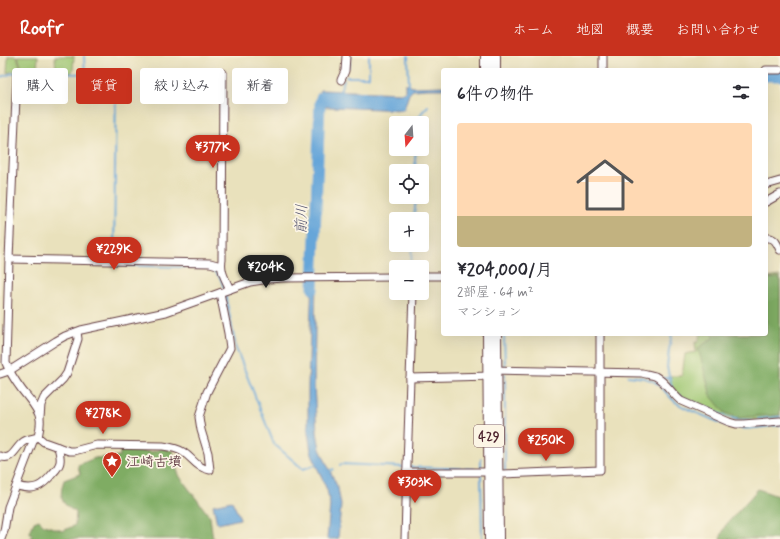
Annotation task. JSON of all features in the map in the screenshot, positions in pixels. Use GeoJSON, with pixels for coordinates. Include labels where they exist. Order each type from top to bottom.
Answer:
{"type":"FeatureCollection","features":[{"type":"Feature","properties":{"kind":"highway"},"geometry":{"type":"LineString","coordinates":[[486,56],[486,68]]}},
{"type":"Feature","properties":{"kind":"highway"},"geometry":{"type":"LineString","coordinates":[[495,56],[495,68]]}},
{"type":"Feature","properties":{"kind":"highway","name":"429"},"geometry":{"type":"LineString","coordinates":[[488,336],[492,373]]}},
{"type":"Feature","properties":{"kind":"highway","name":"429"},"geometry":{"type":"LineString","coordinates":[[490,539],[487,472],[492,373],[496,336]]}},
{"type":"Feature","properties":{"kind":"highway","name":"429"},"geometry":{"type":"LineString","coordinates":[[487,472],[498,539]]}},
{"type":"Feature","properties":{"kind":"street"},"geometry":{"type":"LineString","coordinates":[[341,80],[345,71],[346,56]]}},
{"type":"Feature","properties":{"kind":"street"},"geometry":{"type":"LineString","coordinates":[[603,56],[603,68]]}},
{"type":"Feature","properties":{"kind":"street"},"geometry":{"type":"LineString","coordinates":[[768,70],[780,70]]}},
{"type":"Feature","properties":{"kind":"street"},"geometry":{"type":"LineString","coordinates":[[16,104],[6,363],[9,371],[23,392],[29,398],[40,417]]}},
{"type":"Feature","properties":{"kind":"street"},"geometry":{"type":"LineString","coordinates":[[0,456],[3,458],[9,457],[22,442],[30,438],[36,438],[69,451],[97,445],[164,446],[182,451],[202,468],[210,470],[208,453],[201,430],[199,417],[207,392],[230,348],[225,291],[221,266],[223,104]]}},
{"type":"Feature","properties":{"kind":"street"},"geometry":{"type":"LineString","coordinates":[[768,184],[780,181]]}},
{"type":"Feature","properties":{"kind":"street"},"geometry":{"type":"LineString","coordinates":[[768,201],[780,194]]}},
{"type":"Feature","properties":{"kind":"street"},"geometry":{"type":"LineString","coordinates":[[768,238],[772,238],[774,240],[780,250]]}},
{"type":"Feature","properties":{"kind":"street"},"geometry":{"type":"LineString","coordinates":[[9,259],[210,263],[221,266]]}},
{"type":"Feature","properties":{"kind":"street"},"geometry":{"type":"LineString","coordinates":[[429,276],[441,276]]}},
{"type":"Feature","properties":{"kind":"street"},"geometry":{"type":"LineString","coordinates":[[0,374],[9,371],[56,342],[77,332],[89,328],[166,312],[245,284],[262,280],[282,278],[389,277]]}},
{"type":"Feature","properties":{"kind":"street"},"geometry":{"type":"LineString","coordinates":[[405,539],[406,469],[413,300]]}},
{"type":"Feature","properties":{"kind":"street"},"geometry":{"type":"LineString","coordinates":[[2,539],[8,507],[36,438],[41,421],[41,405],[44,398],[67,373],[78,339],[77,332]]}},
{"type":"Feature","properties":{"kind":"street"},"geometry":{"type":"LineString","coordinates":[[406,469],[487,472],[600,470],[600,336]]}},
{"type":"Feature","properties":{"kind":"street"},"geometry":{"type":"LineString","coordinates":[[410,378],[492,373],[642,373],[656,377],[676,398],[729,422],[742,424],[780,421]]}},
{"type":"Feature","properties":{"kind":"street"},"geometry":{"type":"LineString","coordinates":[[17,486],[30,488],[42,485],[48,480],[56,470],[61,460],[58,446]]}},
{"type":"Feature","properties":{"kind":"green space"},"geometry":{"type":"Polygon","coordinates":[[[8,56],[17,56],[21,68],[12,68],[12,72],[7,73],[8,56]]]}},
{"type":"Feature","properties":{"kind":"green space"},"geometry":{"type":"Polygon","coordinates":[[[18,56],[38,56],[37,68],[22,68],[18,56]]]}},
{"type":"Feature","properties":{"kind":"green space"},"geometry":{"type":"Polygon","coordinates":[[[55,56],[74,56],[73,71],[70,73],[68,72],[68,68],[56,68],[55,56]]]}},
{"type":"Feature","properties":{"kind":"green space"},"geometry":{"type":"Polygon","coordinates":[[[780,276],[780,418],[739,421],[728,418],[680,397],[670,385],[669,379],[671,376],[682,376],[685,354],[696,352],[695,342],[698,342],[700,336],[768,336],[768,278],[780,276]]]}},
{"type":"Feature","properties":{"kind":"green space"},"geometry":{"type":"Polygon","coordinates":[[[780,278],[780,415],[739,418],[725,413],[711,396],[698,348],[712,339],[713,336],[768,336],[768,279],[780,278]]]}},
{"type":"Feature","properties":{"kind":"green space"},"geometry":{"type":"Polygon","coordinates":[[[162,448],[173,451],[175,465],[180,477],[210,517],[213,539],[30,539],[32,536],[30,532],[34,522],[39,520],[44,525],[63,531],[75,525],[76,512],[64,503],[61,495],[64,480],[80,474],[78,465],[95,458],[120,456],[120,449],[152,452],[162,448]]]}},
{"type":"Feature","properties":{"kind":"green space"},"geometry":{"type":"Polygon","coordinates":[[[758,489],[780,497],[780,539],[720,539],[725,526],[758,489]]]}},
{"type":"Feature","properties":{"kind":"water"},"geometry":{"type":"Polygon","coordinates":[[[405,84],[409,84],[413,87],[441,86],[441,89],[413,90],[409,94],[403,110],[326,107],[321,110],[317,110],[320,90],[405,92],[405,84]]]}},
{"type":"Feature","properties":{"kind":"water"},"geometry":{"type":"Polygon","coordinates":[[[312,276],[316,276],[314,386],[317,432],[320,449],[338,488],[341,505],[338,539],[327,539],[330,505],[327,490],[311,451],[308,433],[312,276]]]}},
{"type":"Feature","properties":{"kind":"water"},"geometry":{"type":"Polygon","coordinates":[[[232,501],[240,519],[218,524],[213,505],[232,501]]]}},
{"type":"Feature","properties":{"kind":"waterway"},"geometry":{"type":"LineString","coordinates":[[84,56],[85,68]]}},
{"type":"Feature","properties":{"kind":"waterway"},"geometry":{"type":"LineString","coordinates":[[349,67],[351,56]]}},
{"type":"Feature","properties":{"kind":"waterway"},"geometry":{"type":"LineString","coordinates":[[346,77],[369,77],[369,56]]}},
{"type":"Feature","properties":{"kind":"waterway"},"geometry":{"type":"LineString","coordinates":[[408,56],[409,87]]}},
{"type":"Feature","properties":{"kind":"waterway"},"geometry":{"type":"LineString","coordinates":[[0,77],[21,71],[76,74]]}},
{"type":"Feature","properties":{"kind":"waterway","name":"前川"},"geometry":{"type":"LineString","coordinates":[[768,76],[780,76]]}},
{"type":"Feature","properties":{"kind":"waterway"},"geometry":{"type":"LineString","coordinates":[[339,93],[344,80]]}},
{"type":"Feature","properties":{"kind":"waterway","name":"前川"},"geometry":{"type":"LineString","coordinates":[[313,289],[320,102],[321,98],[323,98]]}},
{"type":"Feature","properties":{"kind":"waterway"},"geometry":{"type":"LineString","coordinates":[[114,257],[116,104]]}},
{"type":"Feature","properties":{"kind":"waterway"},"geometry":{"type":"LineString","coordinates":[[420,116],[428,106]]}},
{"type":"Feature","properties":{"kind":"waterway"},"geometry":{"type":"LineString","coordinates":[[415,156],[415,164]]}},
{"type":"Feature","properties":{"kind":"waterway"},"geometry":{"type":"LineString","coordinates":[[415,204],[415,212]]}},
{"type":"Feature","properties":{"kind":"waterway"},"geometry":{"type":"LineString","coordinates":[[411,260],[412,252]]}},
{"type":"Feature","properties":{"kind":"waterway"},"geometry":{"type":"LineString","coordinates":[[114,264],[208,268],[219,276],[224,289]]}},
{"type":"Feature","properties":{"kind":"waterway"},"geometry":{"type":"LineString","coordinates":[[225,293],[236,348],[274,444],[303,469],[318,464]]}},
{"type":"Feature","properties":{"kind":"waterway"},"geometry":{"type":"LineString","coordinates":[[504,336],[505,366]]}},
{"type":"Feature","properties":{"kind":"waterway"},"geometry":{"type":"LineString","coordinates":[[672,336],[667,367],[672,388]]}},
{"type":"Feature","properties":{"kind":"waterway"},"geometry":{"type":"LineString","coordinates":[[505,374],[505,471]]}},
{"type":"Feature","properties":{"kind":"waterway"},"geometry":{"type":"LineString","coordinates":[[628,376],[651,380],[662,388],[673,400],[681,405],[694,412],[729,426],[750,429],[780,425]]}},
{"type":"Feature","properties":{"kind":"waterway"},"geometry":{"type":"LineString","coordinates":[[663,378],[670,378]]}},
{"type":"Feature","properties":{"kind":"waterway"},"geometry":{"type":"LineString","coordinates":[[679,395],[727,417],[739,420],[752,420]]}},
{"type":"Feature","properties":{"kind":"waterway"},"geometry":{"type":"LineString","coordinates":[[758,419],[780,417]]}},
{"type":"Feature","properties":{"kind":"waterway"},"geometry":{"type":"LineString","coordinates":[[481,459],[481,470]]}},
{"type":"Feature","properties":{"kind":"waterway"},"geometry":{"type":"LineString","coordinates":[[340,465],[405,467]]}},
{"type":"Feature","properties":{"kind":"waterway"},"geometry":{"type":"LineString","coordinates":[[409,467],[475,469]]}},
{"type":"Feature","properties":{"kind":"waterway"},"geometry":{"type":"LineString","coordinates":[[329,472],[333,469]]}},
{"type":"Feature","properties":{"kind":"waterway"},"geometry":{"type":"LineString","coordinates":[[481,474],[482,539]]}},
{"type":"Feature","properties":{"kind":"place","name":"江崎古墳"},"geometry":{"type":"Point","coordinates":[112,478]}}]}
